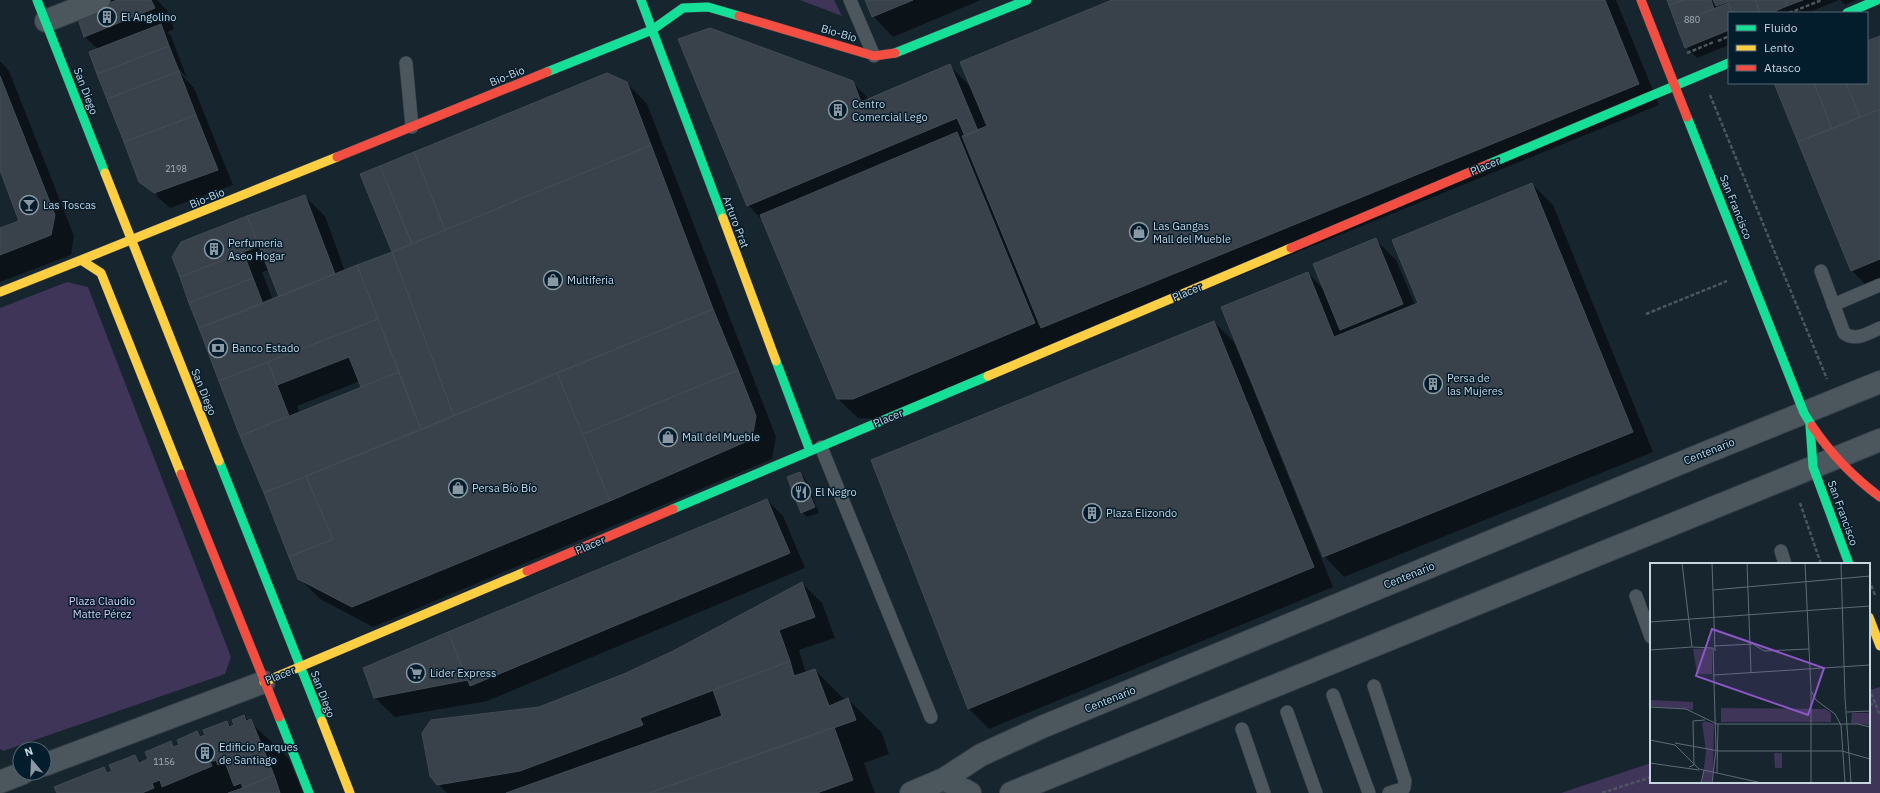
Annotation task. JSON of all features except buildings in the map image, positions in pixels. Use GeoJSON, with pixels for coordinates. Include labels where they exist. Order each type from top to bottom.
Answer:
{"type":"FeatureCollection","features":[{"type":"Feature","properties":{"kind":"street","name":"San Diego"},"geometry":{"type":"LineString","coordinates":[[37,0],[350,793]]}},
{"type":"Feature","properties":{"kind":"street"},"geometry":{"type":"LineString","coordinates":[[46,21],[99,0]]}},
{"type":"Feature","properties":{"kind":"street","name":"Arturo Prat"},"geometry":{"type":"LineString","coordinates":[[640,0],[816,449]]}},
{"type":"Feature","properties":{"kind":"street","name":"Bio-Bio"},"geometry":{"type":"LineString","coordinates":[[0,292],[652,30],[687,4],[708,7],[874,56],[893,54],[1027,0]]}},
{"type":"Feature","properties":{"kind":"street","name":"San Francisco"},"geometry":{"type":"LineString","coordinates":[[1641,0],[1807,418],[1825,446],[1835,458],[1860,483],[1880,497]]}},
{"type":"Feature","properties":{"kind":"street"},"geometry":{"type":"LineString","coordinates":[[1849,12],[1877,0]]}},
{"type":"Feature","properties":{"kind":"street","name":"Placer"},"geometry":{"type":"LineString","coordinates":[[52,762],[300,667],[1728,63]]}},
{"type":"Feature","properties":{"kind":"street"},"geometry":{"type":"LineString","coordinates":[[81,260],[90,264],[101,274],[106,285],[309,793]]}},
{"type":"Feature","properties":{"kind":"street","name":"Centenario"},"geometry":{"type":"LineString","coordinates":[[911,793],[944,779],[982,755],[1042,726],[1807,418],[1880,382]]}},
{"type":"Feature","properties":{"kind":"street","name":"San Francisco"},"geometry":{"type":"LineString","coordinates":[[1807,418],[1813,467],[1849,563]]}},
{"type":"Feature","properties":{"kind":"street"},"geometry":{"type":"LineString","coordinates":[[1011,793],[1880,440]]}},
{"type":"Feature","properties":{"kind":"street"},"geometry":{"type":"LineString","coordinates":[[1870,620],[1880,646]]}},
{"type":"Feature","properties":{"kind":"street"},"geometry":{"type":"LineString","coordinates":[[0,782],[12,777]]}},
{"type":"Feature","properties":{"kind":"street"},"geometry":{"type":"LineString","coordinates":[[944,779],[970,793]]}},
{"type":"Feature","properties":{"kind":"lane"},"geometry":{"type":"LineString","coordinates":[[850,0],[874,56]]}},
{"type":"Feature","properties":{"kind":"lane"},"geometry":{"type":"LineString","coordinates":[[406,64],[412,127]]}},
{"type":"Feature","properties":{"kind":"lane"},"geometry":{"type":"LineString","coordinates":[[1821,271],[1844,333],[1850,337],[1857,337],[1880,328]]}},
{"type":"Feature","properties":{"kind":"lane"},"geometry":{"type":"LineString","coordinates":[[1833,305],[1880,285]]}},
{"type":"Feature","properties":{"kind":"lane"},"geometry":{"type":"LineString","coordinates":[[816,449],[931,717]]}},
{"type":"Feature","properties":{"kind":"lane"},"geometry":{"type":"LineString","coordinates":[[1781,551],[1786,563]]}},
{"type":"Feature","properties":{"kind":"lane"},"geometry":{"type":"LineString","coordinates":[[1636,596],[1650,634]]}},
{"type":"Feature","properties":{"kind":"lane"},"geometry":{"type":"LineString","coordinates":[[1374,686],[1406,781],[1404,788],[1389,793]]}},
{"type":"Feature","properties":{"kind":"lane"},"geometry":{"type":"LineString","coordinates":[[1333,695],[1369,793]]}},
{"type":"Feature","properties":{"kind":"lane"},"geometry":{"type":"LineString","coordinates":[[1287,712],[1316,793]]}},
{"type":"Feature","properties":{"kind":"lane"},"geometry":{"type":"LineString","coordinates":[[1242,729],[1264,793]]}},
{"type":"Feature","properties":{"kind":"path"},"geometry":{"type":"LineString","coordinates":[[1792,12],[1822,0]]}},
{"type":"Feature","properties":{"kind":"path"},"geometry":{"type":"LineString","coordinates":[[1665,61],[1728,36]]}},
{"type":"Feature","properties":{"kind":"path"},"geometry":{"type":"LineString","coordinates":[[1692,51],[1829,383]]}},
{"type":"Feature","properties":{"kind":"path"},"geometry":{"type":"LineString","coordinates":[[1646,314],[1749,272]]}},
{"type":"Feature","properties":{"kind":"path"},"geometry":{"type":"LineString","coordinates":[[1776,483],[1798,499],[1821,563]]}},
{"type":"Feature","properties":{"kind":"path"},"geometry":{"type":"LineString","coordinates":[[1870,690],[1880,715]]}},
{"type":"Feature","properties":{"kind":"path"},"geometry":{"type":"LineString","coordinates":[[1870,705],[1875,703]]}},
{"type":"Feature","properties":{"kind":"path"},"geometry":{"type":"LineString","coordinates":[[1602,793],[1650,777]]}},
{"type":"Feature","properties":{"kind":"green space"},"geometry":{"type":"Polygon","coordinates":[[[800,0],[834,0],[842,16],[800,0]]]}},
{"type":"Feature","properties":{"kind":"green space","name":"Plaza Claudio Matte Pérez"},"geometry":{"type":"Polygon","coordinates":[[[67,282],[88,287],[231,657],[225,674],[32,741],[12,741],[12,748],[3,751],[0,749],[0,308],[67,282]]]}},
{"type":"Feature","properties":{"kind":"green space"},"geometry":{"type":"Polygon","coordinates":[[[1880,687],[1880,793],[1561,793],[1650,763],[1650,783],[1870,783],[1870,690],[1880,687]]]}},
{"type":"Feature","properties":{"kind":"traffic: fast"},"geometry":{"type":"LineString","coordinates":[[37,0],[105,173]]}},
{"type":"Feature","properties":{"kind":"traffic: fast"},"geometry":{"type":"LineString","coordinates":[[641,0],[723,218]]}},
{"type":"Feature","properties":{"kind":"traffic: fast"},"geometry":{"type":"LineString","coordinates":[[895,53],[1027,0]]}},
{"type":"Feature","properties":{"kind":"traffic: fast"},"geometry":{"type":"LineString","coordinates":[[1849,12],[1877,0]]}},
{"type":"Feature","properties":{"kind":"traffic: fast"},"geometry":{"type":"LineString","coordinates":[[547,72],[652,30],[683,8],[708,7],[739,16]]}},
{"type":"Feature","properties":{"kind":"traffic: fast"},"geometry":{"type":"LineString","coordinates":[[1489,164],[1728,63]]}},
{"type":"Feature","properties":{"kind":"traffic: fast"},"geometry":{"type":"LineString","coordinates":[[1687,117],[1804,413],[1812,426]]}},
{"type":"Feature","properties":{"kind":"traffic: fast"},"geometry":{"type":"LineString","coordinates":[[776,361],[810,451]]}},
{"type":"Feature","properties":{"kind":"traffic: fast"},"geometry":{"type":"LineString","coordinates":[[673,509],[988,376]]}},
{"type":"Feature","properties":{"kind":"traffic: fast"},"geometry":{"type":"LineString","coordinates":[[1810,425],[1813,467],[1849,563]]}},
{"type":"Feature","properties":{"kind":"traffic: fast"},"geometry":{"type":"LineString","coordinates":[[219,461],[322,721]]}},
{"type":"Feature","properties":{"kind":"traffic: fast"},"geometry":{"type":"LineString","coordinates":[[279,717],[309,793]]}},
{"type":"Feature","properties":{"kind":"traffic: slow"},"geometry":{"type":"LineString","coordinates":[[81,260],[337,157]]}},
{"type":"Feature","properties":{"kind":"traffic: slow"},"geometry":{"type":"LineString","coordinates":[[105,173],[219,461]]}},
{"type":"Feature","properties":{"kind":"traffic: slow"},"geometry":{"type":"LineString","coordinates":[[723,218],[776,361]]}},
{"type":"Feature","properties":{"kind":"traffic: slow"},"geometry":{"type":"LineString","coordinates":[[988,376],[1291,248]]}},
{"type":"Feature","properties":{"kind":"traffic: slow"},"geometry":{"type":"LineString","coordinates":[[0,292],[81,260],[101,273],[181,474]]}},
{"type":"Feature","properties":{"kind":"traffic: slow"},"geometry":{"type":"LineString","coordinates":[[264,682],[527,571]]}},
{"type":"Feature","properties":{"kind":"traffic: slow"},"geometry":{"type":"LineString","coordinates":[[1870,620],[1880,646]]}},
{"type":"Feature","properties":{"kind":"traffic: slow"},"geometry":{"type":"LineString","coordinates":[[322,721],[350,793]]}},
{"type":"Feature","properties":{"kind":"traffic: jam"},"geometry":{"type":"LineString","coordinates":[[1641,0],[1687,117]]}},
{"type":"Feature","properties":{"kind":"traffic: jam"},"geometry":{"type":"LineString","coordinates":[[739,16],[874,56],[895,53]]}},
{"type":"Feature","properties":{"kind":"traffic: jam"},"geometry":{"type":"LineString","coordinates":[[337,157],[547,72]]}},
{"type":"Feature","properties":{"kind":"traffic: jam"},"geometry":{"type":"LineString","coordinates":[[1291,248],[1489,164]]}},
{"type":"Feature","properties":{"kind":"traffic: jam"},"geometry":{"type":"LineString","coordinates":[[1812,426],[1843,464],[1880,497]]}},
{"type":"Feature","properties":{"kind":"traffic: jam"},"geometry":{"type":"LineString","coordinates":[[181,474],[279,717]]}},
{"type":"Feature","properties":{"kind":"traffic: jam"},"geometry":{"type":"LineString","coordinates":[[527,571],[673,509]]}},
{"type":"Feature","properties":{"kind":"place","name":"El Angolino"},"geometry":{"type":"Point","coordinates":[107,17]}},
{"type":"Feature","properties":{"kind":"place","name":"Centro Comercial Lego"},"geometry":{"type":"Point","coordinates":[838,110]}},
{"type":"Feature","properties":{"kind":"place","name":"Las Toscas"},"geometry":{"type":"Point","coordinates":[29,205]}},
{"type":"Feature","properties":{"kind":"place","name":"Las Gangas Mall del Mueble"},"geometry":{"type":"Point","coordinates":[1139,232]}},
{"type":"Feature","properties":{"kind":"place","name":"Perfumeria Aseo Hogar"},"geometry":{"type":"Point","coordinates":[214,249]}},
{"type":"Feature","properties":{"kind":"place","name":"Multiferia"},"geometry":{"type":"Point","coordinates":[553,280]}},
{"type":"Feature","properties":{"kind":"place","name":"Banco Estado"},"geometry":{"type":"Point","coordinates":[218,348]}},
{"type":"Feature","properties":{"kind":"place","name":"Persa de las Mujeres"},"geometry":{"type":"Point","coordinates":[1433,384]}},
{"type":"Feature","properties":{"kind":"place","name":"Mall del Mueble"},"geometry":{"type":"Point","coordinates":[668,437]}},
{"type":"Feature","properties":{"kind":"place","name":"Persa Bío Bío"},"geometry":{"type":"Point","coordinates":[458,488]}},
{"type":"Feature","properties":{"kind":"place","name":"El Negro"},"geometry":{"type":"Point","coordinates":[801,492]}},
{"type":"Feature","properties":{"kind":"place","name":"Plaza Elizondo"},"geometry":{"type":"Point","coordinates":[1092,513]}},
{"type":"Feature","properties":{"kind":"place","name":"Lider Express"},"geometry":{"type":"Point","coordinates":[416,673]}},
{"type":"Feature","properties":{"kind":"place","name":"Edificio Parques de Santiago"},"geometry":{"type":"Point","coordinates":[205,753]}}]}
